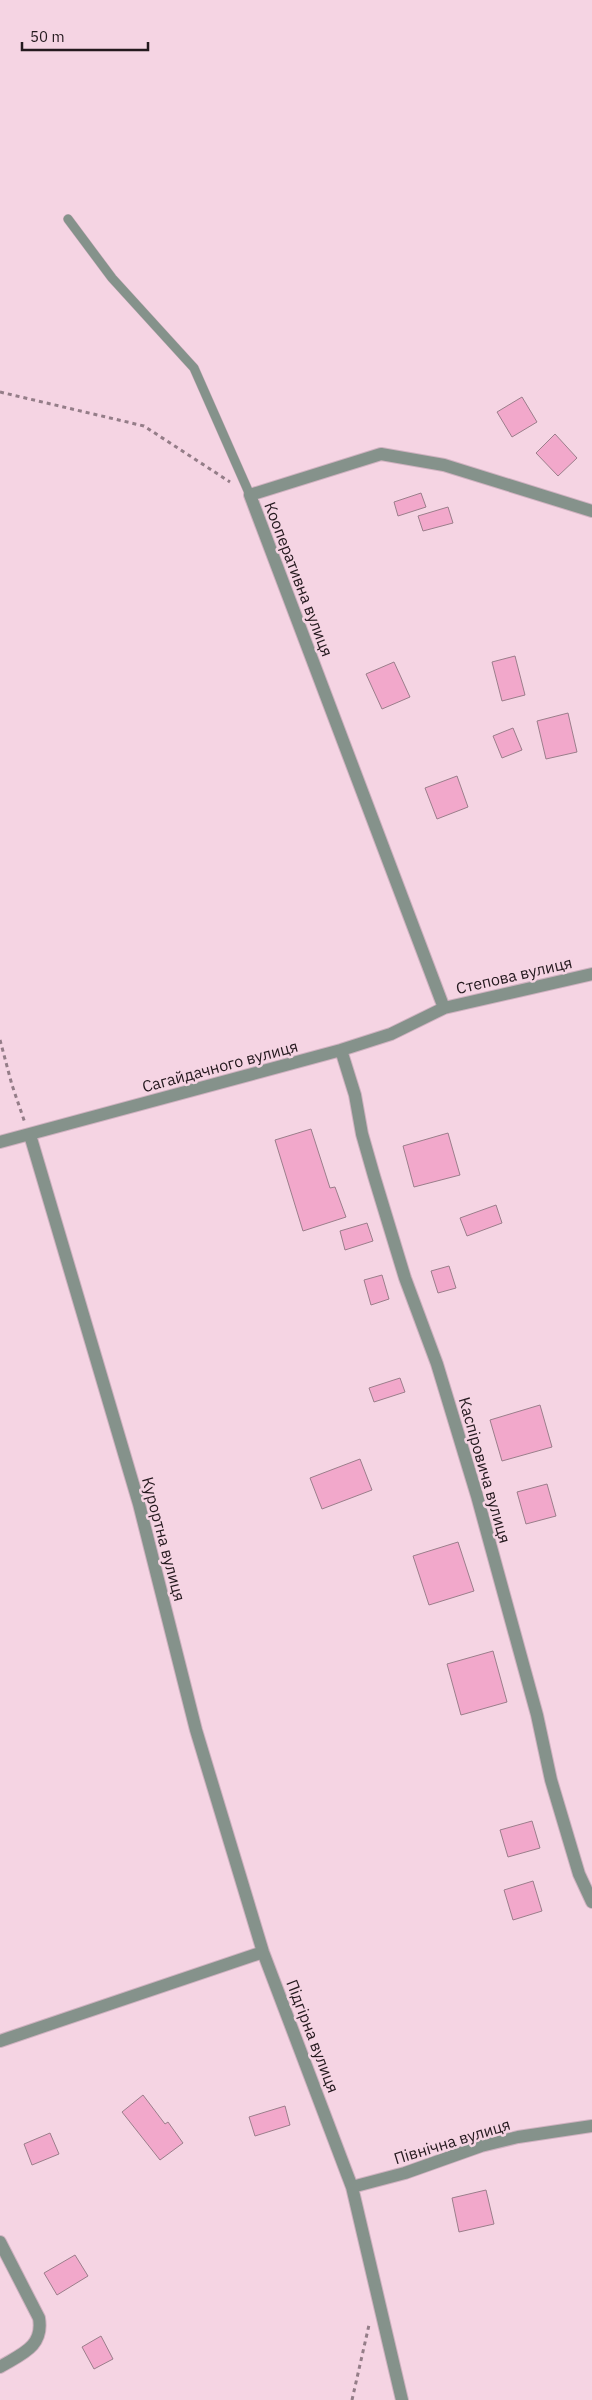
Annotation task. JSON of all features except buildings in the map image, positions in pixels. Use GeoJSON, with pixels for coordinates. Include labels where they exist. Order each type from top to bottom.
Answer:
{"type":"FeatureCollection","features":[{"type":"Feature","properties":{"kind":"street","name":"Кооперативна вулиця"},"geometry":{"type":"LineString","coordinates":[[444,1008],[250,495],[381,454],[444,464],[592,511]]}},
{"type":"Feature","properties":{"kind":"street","name":"Степова вулиця"},"geometry":{"type":"LineString","coordinates":[[444,1008],[592,974]]}},
{"type":"Feature","properties":{"kind":"street","name":"Сагайдачного вулиця"},"geometry":{"type":"LineString","coordinates":[[0,1142],[341,1050],[391,1034],[444,1008]]}},
{"type":"Feature","properties":{"kind":"street","name":"Каспіровича вулиця"},"geometry":{"type":"LineString","coordinates":[[341,1050],[355,1095],[362,1134],[405,1278],[437,1364],[477,1496],[537,1715],[551,1780],[579,1874],[592,1902]]}},
{"type":"Feature","properties":{"kind":"street","name":"Курортна вулиця"},"geometry":{"type":"LineString","coordinates":[[30,1135],[139,1504],[196,1730],[264,1952]]}},
{"type":"Feature","properties":{"kind":"street"},"geometry":{"type":"LineString","coordinates":[[0,2041],[264,1952]]}},
{"type":"Feature","properties":{"kind":"street","name":"Підгірна вулиця"},"geometry":{"type":"LineString","coordinates":[[264,1952],[352,2187],[402,2400]]}},
{"type":"Feature","properties":{"kind":"street","name":"Північна вулиця"},"geometry":{"type":"LineString","coordinates":[[352,2187],[405,2173],[481,2146],[518,2137],[592,2126]]}},
{"type":"Feature","properties":{"kind":"street"},"geometry":{"type":"LineString","coordinates":[[0,2242],[38,2318],[40,2328],[38,2338],[32,2347],[0,2367]]}},
{"type":"Feature","properties":{"kind":"lane"},"geometry":{"type":"LineString","coordinates":[[68,219],[112,278],[194,368],[250,495]]}},
{"type":"Feature","properties":{"kind":"path"},"geometry":{"type":"LineString","coordinates":[[0,392],[144,426],[250,495]]}},
{"type":"Feature","properties":{"kind":"path"},"geometry":{"type":"LineString","coordinates":[[0,1040],[12,1085],[30,1135]]}},
{"type":"Feature","properties":{"kind":"path"},"geometry":{"type":"LineString","coordinates":[[352,2400],[369,2323]]}}]}
